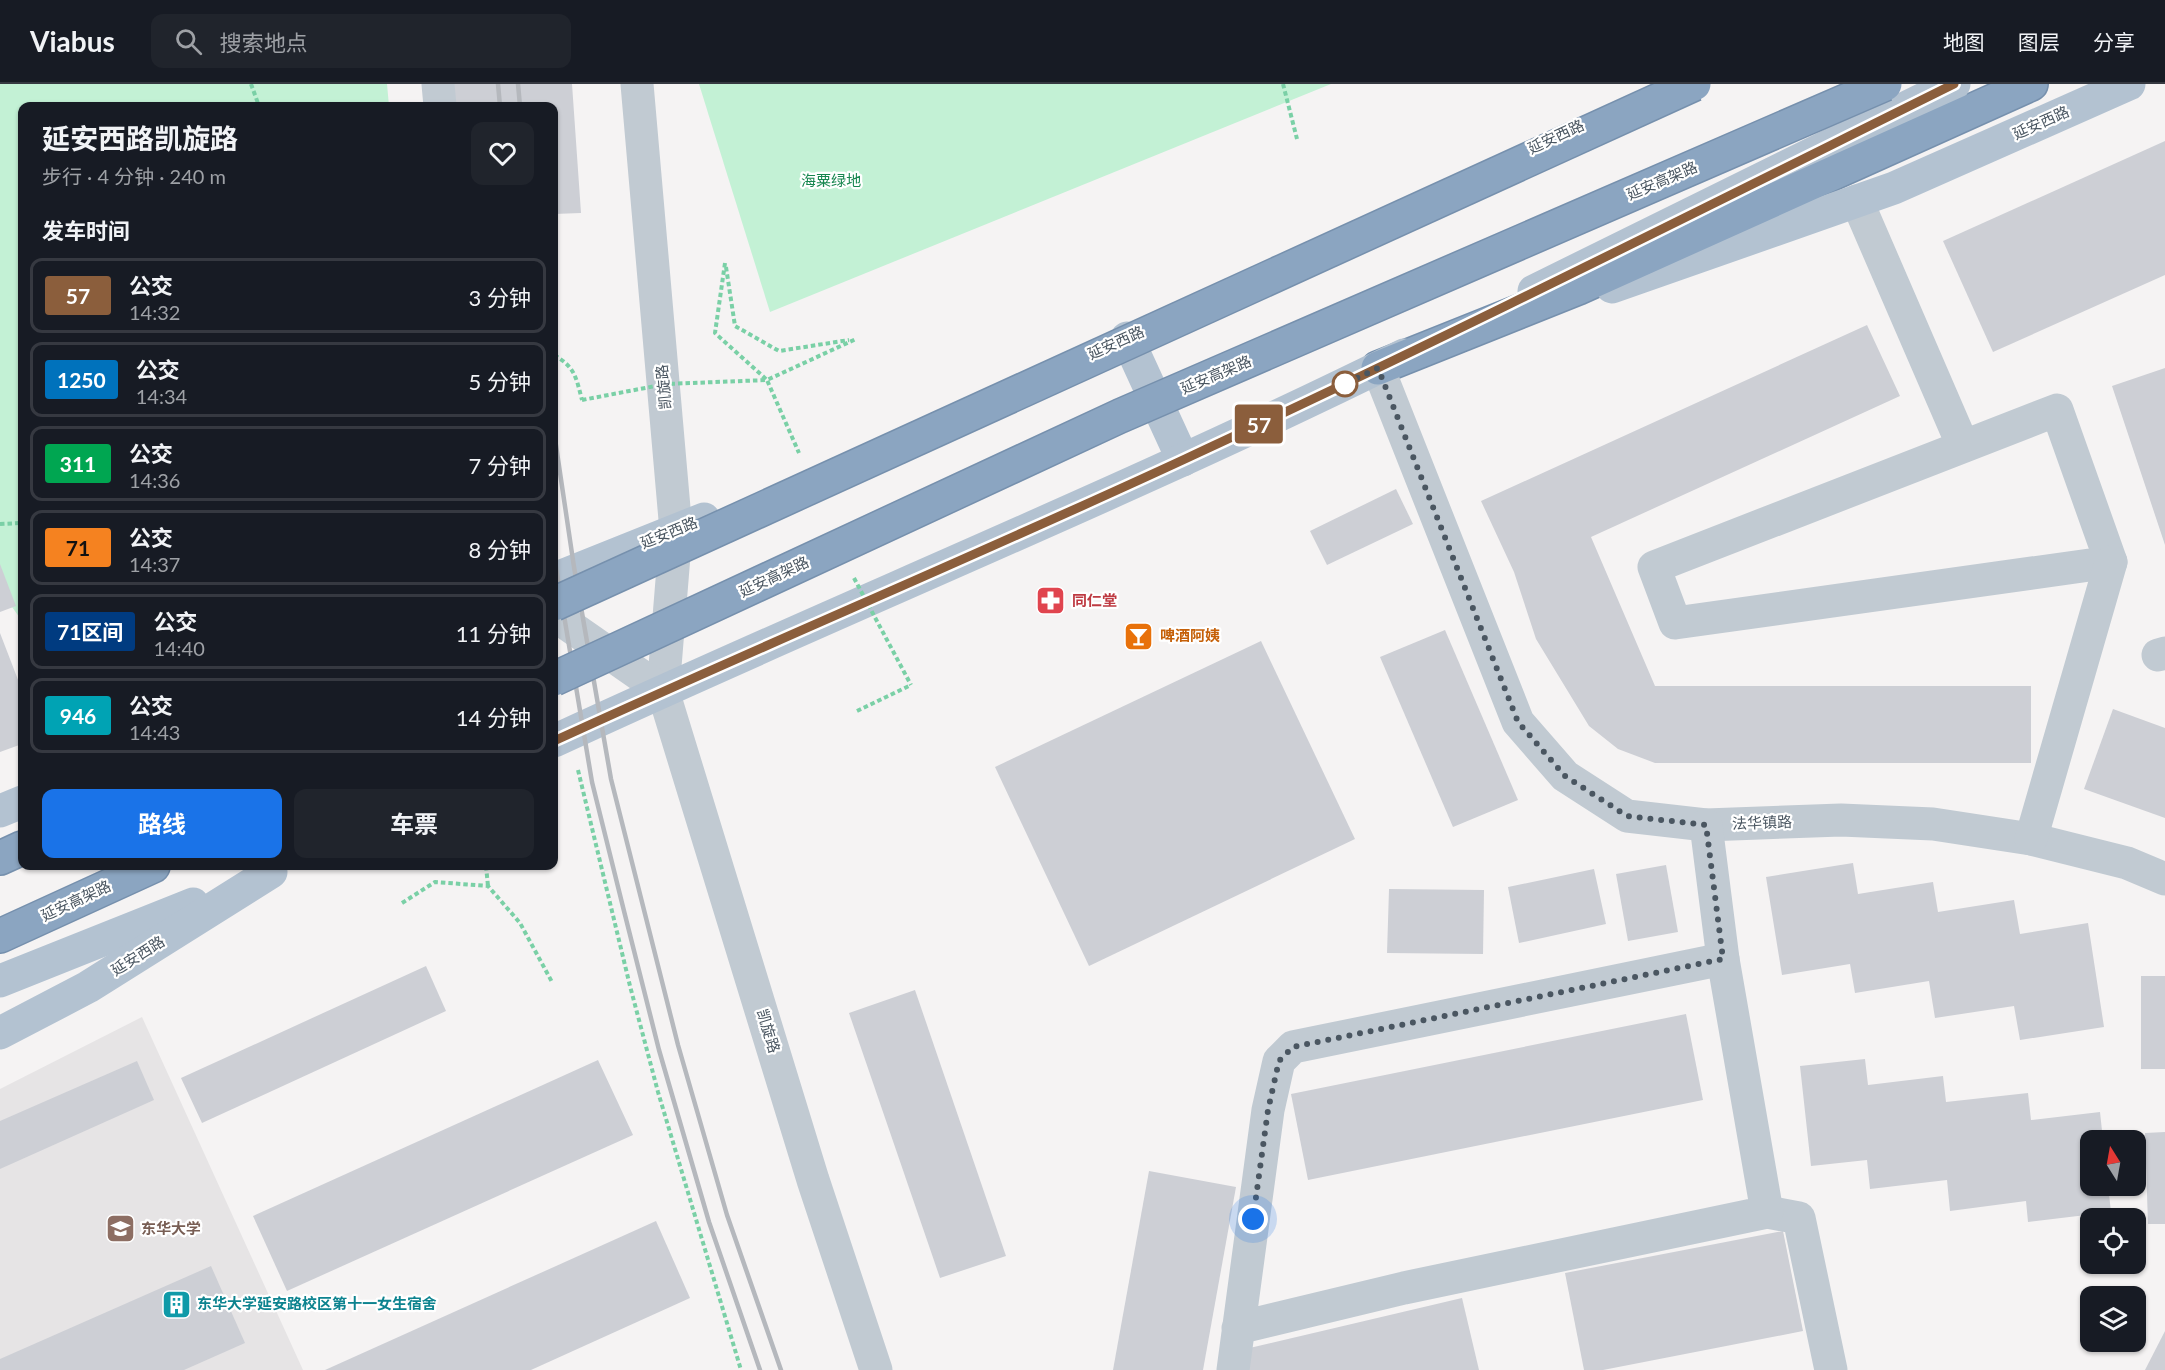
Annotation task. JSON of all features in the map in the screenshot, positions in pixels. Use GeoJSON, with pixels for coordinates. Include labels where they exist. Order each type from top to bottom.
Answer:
{"type":"FeatureCollection","features":[{"type":"Feature","properties":{"kind":"highway"},"geometry":{"type":"LineString","coordinates":[[558,602],[1695,84]]}},
{"type":"Feature","properties":{"kind":"highway","name":"延安高架路"},"geometry":{"type":"LineString","coordinates":[[558,677],[1120,416],[1885,84]]}},
{"type":"Feature","properties":{"kind":"highway"},"geometry":{"type":"LineString","coordinates":[[1378,368],[1578,288],[2031,84]]}},
{"type":"Feature","properties":{"kind":"highway"},"geometry":{"type":"LineString","coordinates":[[0,859],[18,850]]}},
{"type":"Feature","properties":{"kind":"highway","name":"延安高架路"},"geometry":{"type":"LineString","coordinates":[[0,936],[144,870]]}},
{"type":"Feature","properties":{"kind":"main road","name":"延安西路"},"geometry":{"type":"LineString","coordinates":[[558,577],[676,531],[1127,338],[1668,84]]}},
{"type":"Feature","properties":{"kind":"main road","name":"延安西路"},"geometry":{"type":"LineString","coordinates":[[562,738],[1183,460],[1378,368],[1954,84]]}},
{"type":"Feature","properties":{"kind":"main road","name":"延安西路"},"geometry":{"type":"LineString","coordinates":[[1378,368],[1894,188],[2129,84]]}},
{"type":"Feature","properties":{"kind":"main road"},"geometry":{"type":"LineString","coordinates":[[1127,338],[1183,460]]}},
{"type":"Feature","properties":{"kind":"main road"},"geometry":{"type":"LineString","coordinates":[[0,811],[18,804]]}},
{"type":"Feature","properties":{"kind":"main road","name":"延安西路"},"geometry":{"type":"LineString","coordinates":[[0,981],[277,870]]}},
{"type":"Feature","properties":{"kind":"main road","name":"延安西路"},"geometry":{"type":"LineString","coordinates":[[0,1033],[88,987],[277,870]]}},
{"type":"Feature","properties":{"kind":"street"},"geometry":{"type":"LineString","coordinates":[[438,84],[440,102]]}},
{"type":"Feature","properties":{"kind":"street","name":"凯旋路"},"geometry":{"type":"LineString","coordinates":[[637,84],[676,531],[663,691],[813,1180],[876,1370]]}},
{"type":"Feature","properties":{"kind":"street"},"geometry":{"type":"LineString","coordinates":[[1857,201],[1963,447]]}},
{"type":"Feature","properties":{"kind":"street","name":"法华镇路"},"geometry":{"type":"LineString","coordinates":[[1378,368],[1518,722],[1565,776],[1627,816],[1706,825],[1864,821],[1933,824],[2031,839],[2127,863],[2165,879]]}},
{"type":"Feature","properties":{"kind":"street"},"geometry":{"type":"LineString","coordinates":[[2031,839],[2111,562],[2057,410],[1654,567],[1675,623],[2111,562]]}},
{"type":"Feature","properties":{"kind":"street"},"geometry":{"type":"LineString","coordinates":[[558,618],[663,691]]}},
{"type":"Feature","properties":{"kind":"street"},"geometry":{"type":"LineString","coordinates":[[1706,825],[1723,959],[1767,1212]]}},
{"type":"Feature","properties":{"kind":"street"},"geometry":{"type":"LineString","coordinates":[[1233,1370],[1268,1110],[1279,1061],[1293,1047],[1723,959]]}},
{"type":"Feature","properties":{"kind":"street"},"geometry":{"type":"LineString","coordinates":[[1239,1328],[1404,1288],[1767,1212],[1799,1218],[1831,1370]]}},
{"type":"Feature","properties":{"kind":"path"},"geometry":{"type":"LineString","coordinates":[[251,84],[258,102]]}},
{"type":"Feature","properties":{"kind":"path"},"geometry":{"type":"LineString","coordinates":[[1283,84],[1297,138]]}},
{"type":"Feature","properties":{"kind":"path"},"geometry":{"type":"LineString","coordinates":[[725,263],[735,326],[779,351],[856,339],[767,380],[715,333],[725,263]]}},
{"type":"Feature","properties":{"kind":"path"},"geometry":{"type":"LineString","coordinates":[[558,358],[576,375],[582,400]]}},
{"type":"Feature","properties":{"kind":"path"},"geometry":{"type":"LineString","coordinates":[[0,524],[18,523]]}},
{"type":"Feature","properties":{"kind":"path"},"geometry":{"type":"LineString","coordinates":[[857,711],[910,686]]}},
{"type":"Feature","properties":{"kind":"path"},"geometry":{"type":"LineString","coordinates":[[562,738],[682,1179],[741,1370]]}},
{"type":"Feature","properties":{"kind":"path"},"geometry":{"type":"LineString","coordinates":[[486,870],[488,886],[520,923],[552,982]]}},
{"type":"Feature","properties":{"kind":"path"},"geometry":{"type":"LineString","coordinates":[[402,903],[435,882],[488,886]]}},
{"type":"Feature","properties":{"kind":"shaded area","name":"东华大学"},"geometry":{"type":"Polygon","coordinates":[[[142,1017],[303,1370],[0,1370],[0,1089],[142,1017]]]}},
{"type":"Feature","properties":{"kind":"green space"},"geometry":{"type":"Polygon","coordinates":[[[0,84],[387,84],[389,102],[18,102],[18,615],[0,590],[0,84]]]}},
{"type":"Feature","properties":{"kind":"green space","name":"海粟绿地"},"geometry":{"type":"Polygon","coordinates":[[[699,84],[1331,84],[770,312],[699,84]]]}},
{"type":"Feature","properties":{"kind":"building"},"geometry":{"type":"Polygon","coordinates":[[[454,84],[572,84],[581,213],[558,214],[558,102],[455,102],[454,84]]]}},
{"type":"Feature","properties":{"kind":"building"},"geometry":{"type":"Polygon","coordinates":[[[2165,141],[2165,275],[1993,352],[1943,241],[2165,141]]]}},
{"type":"Feature","properties":{"kind":"building"},"geometry":{"type":"Polygon","coordinates":[[[1867,325],[1900,396],[1591,537],[1655,686],[2031,686],[2031,763],[1655,763],[1618,749],[1589,726],[1536,639],[1514,572],[1481,501],[1867,325]]]}},
{"type":"Feature","properties":{"kind":"building"},"geometry":{"type":"Polygon","coordinates":[[[2165,368],[2165,545],[2112,386],[2165,368]]]}},
{"type":"Feature","properties":{"kind":"building"},"geometry":{"type":"Polygon","coordinates":[[[1396,489],[1413,524],[1327,565],[1310,531],[1396,489]]]}},
{"type":"Feature","properties":{"kind":"building"},"geometry":{"type":"Polygon","coordinates":[[[0,564],[16,606],[0,612],[0,564]]]}},
{"type":"Feature","properties":{"kind":"building"},"geometry":{"type":"Polygon","coordinates":[[[1445,630],[1518,800],[1453,827],[1380,657],[1445,630]]]}},
{"type":"Feature","properties":{"kind":"building"},"geometry":{"type":"Polygon","coordinates":[[[0,633],[18,680],[18,745],[0,752],[0,633]]]}},
{"type":"Feature","properties":{"kind":"building"},"geometry":{"type":"Polygon","coordinates":[[[1261,641],[1355,839],[1089,966],[995,767],[1261,641]]]}},
{"type":"Feature","properties":{"kind":"building"},"geometry":{"type":"Polygon","coordinates":[[[2113,709],[2165,728],[2165,818],[2084,789],[2113,709]]]}},
{"type":"Feature","properties":{"kind":"building"},"geometry":{"type":"Polygon","coordinates":[[[1853,863],[1858,894],[1933,882],[1938,912],[2014,900],[2020,934],[2088,923],[2104,1027],[2020,1040],[2014,1006],[1935,1018],[1929,981],[1855,993],[1850,964],[1782,975],[1766,877],[1853,863]]]}},
{"type":"Feature","properties":{"kind":"building"},"geometry":{"type":"Polygon","coordinates":[[[1666,865],[1678,932],[1628,941],[1616,874],[1666,865]]]}},
{"type":"Feature","properties":{"kind":"building"},"geometry":{"type":"Polygon","coordinates":[[[1594,869],[1606,924],[1519,943],[1508,887],[1594,869]]]}},
{"type":"Feature","properties":{"kind":"building"},"geometry":{"type":"Polygon","coordinates":[[[1389,889],[1484,890],[1483,954],[1387,953],[1389,889]]]}},
{"type":"Feature","properties":{"kind":"building"},"geometry":{"type":"Polygon","coordinates":[[[426,966],[446,1011],[202,1123],[181,1078],[426,966]]]}},
{"type":"Feature","properties":{"kind":"building"},"geometry":{"type":"Polygon","coordinates":[[[2141,976],[2165,976],[2165,1069],[2141,1069],[2141,976]]]}},
{"type":"Feature","properties":{"kind":"building"},"geometry":{"type":"Polygon","coordinates":[[[915,990],[1006,1256],[940,1278],[849,1013],[915,990]]]}},
{"type":"Feature","properties":{"kind":"building"},"geometry":{"type":"Polygon","coordinates":[[[1686,1014],[1703,1100],[1308,1180],[1291,1094],[1686,1014]]]}},
{"type":"Feature","properties":{"kind":"building"},"geometry":{"type":"Polygon","coordinates":[[[1865,1059],[1868,1085],[1943,1076],[1946,1102],[2028,1093],[2031,1120],[2100,1112],[2102,1130],[2080,1130],[2080,1196],[2109,1196],[2111,1208],[2080,1208],[2080,1216],[2028,1222],[2026,1201],[1950,1211],[1947,1180],[1870,1189],[1867,1160],[1811,1166],[1800,1066],[1865,1059]]]}},
{"type":"Feature","properties":{"kind":"building"},"geometry":{"type":"Polygon","coordinates":[[[598,1060],[633,1135],[287,1291],[253,1216],[598,1060]]]}},
{"type":"Feature","properties":{"kind":"building"},"geometry":{"type":"Polygon","coordinates":[[[137,1061],[154,1100],[0,1169],[0,1121],[137,1061]]]}},
{"type":"Feature","properties":{"kind":"building"},"geometry":{"type":"Polygon","coordinates":[[[2165,1132],[2165,1224],[2148,1224],[2146,1133],[2165,1132]]]}},
{"type":"Feature","properties":{"kind":"building"},"geometry":{"type":"Polygon","coordinates":[[[1149,1171],[1236,1187],[1203,1370],[1113,1370],[1149,1171]]]}},
{"type":"Feature","properties":{"kind":"building"},"geometry":{"type":"Polygon","coordinates":[[[656,1221],[690,1298],[531,1370],[325,1370],[656,1221]]]}},
{"type":"Feature","properties":{"kind":"building"},"geometry":{"type":"Polygon","coordinates":[[[1783,1231],[1803,1331],[1603,1370],[1584,1370],[1565,1273],[1783,1231]]]}},
{"type":"Feature","properties":{"kind":"building","name":"东华大学延安路校区第十一女生宿舍"},"geometry":{"type":"Polygon","coordinates":[[[211,1266],[245,1343],[184,1370],[0,1370],[0,1359],[211,1266]]]}},
{"type":"Feature","properties":{"kind":"building"},"geometry":{"type":"Polygon","coordinates":[[[1462,1298],[1479,1370],[1246,1370],[1241,1350],[1462,1298]]]}},
{"type":"Feature","properties":{"kind":"building"},"geometry":{"type":"Polygon","coordinates":[[[2165,1331],[2165,1370],[2145,1370],[2165,1331]]]}},
{"type":"Feature","properties":{"kind":"railway"},"geometry":{"type":"LineString","coordinates":[[498,84],[500,102]]}},
{"type":"Feature","properties":{"kind":"railway"},"geometry":{"type":"LineString","coordinates":[[518,84],[520,102]]}},
{"type":"Feature","properties":{"kind":"railway"},"geometry":{"type":"LineString","coordinates":[[558,459],[574,567],[611,779],[678,1045],[727,1215],[781,1370]]}},
{"type":"Feature","properties":{"kind":"railway"},"geometry":{"type":"LineString","coordinates":[[558,580],[592,782],[659,1050],[709,1222],[760,1370]]}},
{"type":"Feature","properties":{"kind":"bus line","name":"57"},"geometry":{"type":"LineString","coordinates":[[558,739],[1183,460],[1378,368],[1954,84]]}},
{"type":"Feature","properties":{"kind":"place","name":"同仁堂"},"geometry":{"type":"Point","coordinates":[1051,601]}},
{"type":"Feature","properties":{"kind":"place","name":"啤酒阿姨"},"geometry":{"type":"Point","coordinates":[1139,636]}},
{"type":"Feature","properties":{"kind":"place","name":"东华大学"},"geometry":{"type":"Point","coordinates":[120,1229]}},
{"type":"Feature","properties":{"kind":"place","name":"东华大学延安路校区第十一女生宿舍"},"geometry":{"type":"Point","coordinates":[176,1304]}},
{"type":"Feature","properties":{"kind":"route"},"geometry":{"type":"LineString","coordinates":[[1253,1219],[1268,1110],[1279,1061],[1293,1047],[1723,959],[1706,825],[1627,816],[1565,776],[1518,722],[1378,368],[1334,389],[1345,384]]}}]}
